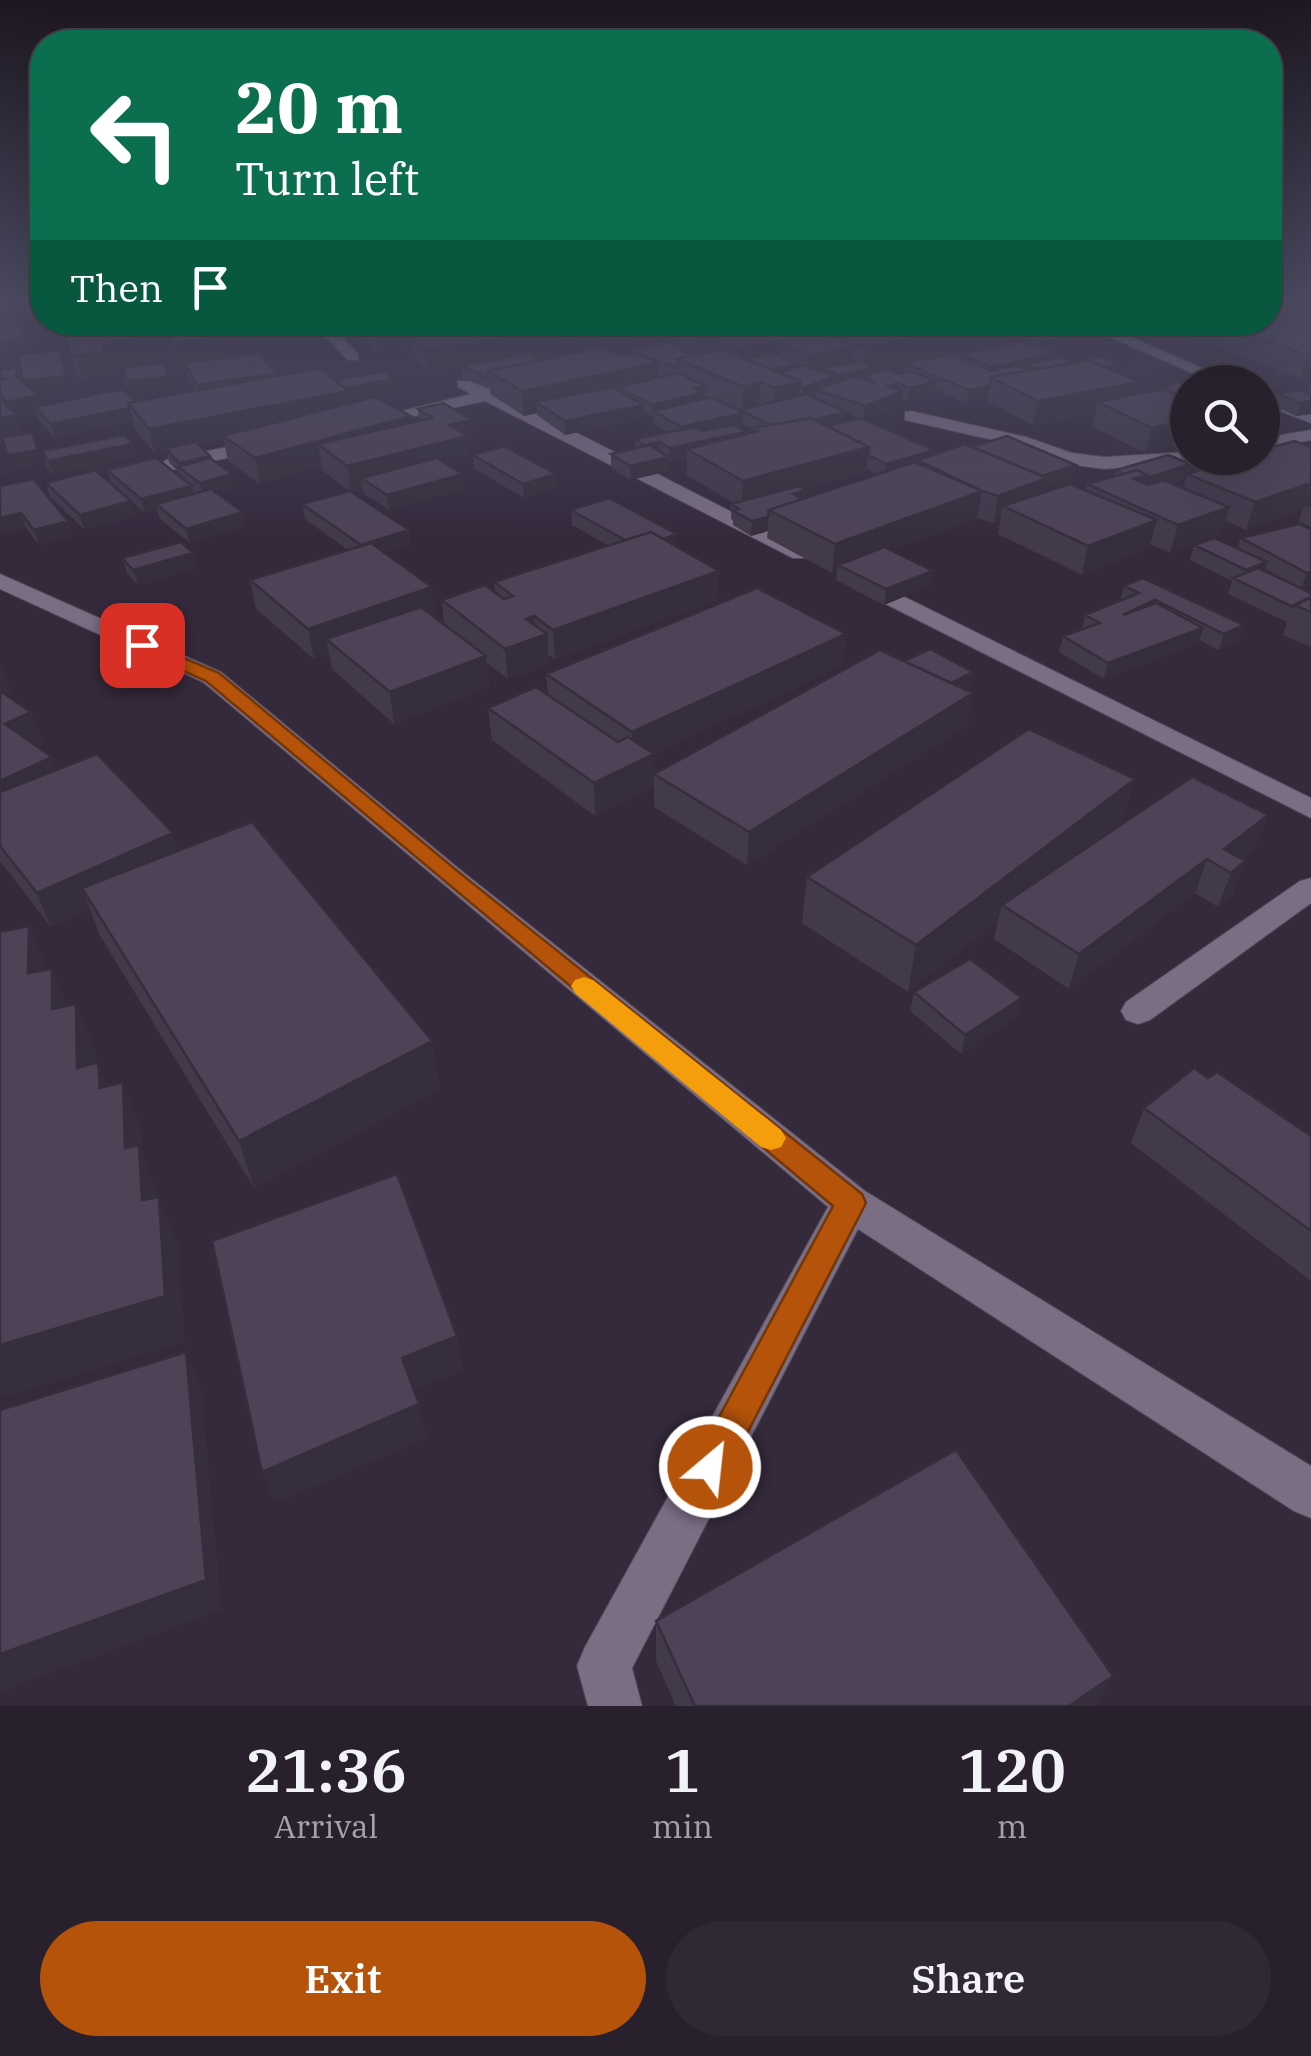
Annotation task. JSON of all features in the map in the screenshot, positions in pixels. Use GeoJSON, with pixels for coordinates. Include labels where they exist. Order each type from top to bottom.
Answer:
{"type":"FeatureCollection","features":[{"type":"Feature","properties":{"kind":"street"},"geometry":{"type":"LineString","coordinates":[[464,384],[1311,809]]}},
{"type":"Feature","properties":{"kind":"street"},"geometry":{"type":"LineString","coordinates":[[357,424],[489,396]]}},
{"type":"Feature","properties":{"kind":"street"},"geometry":{"type":"LineString","coordinates":[[1280,405],[1311,418]]}},
{"type":"Feature","properties":{"kind":"street"},"geometry":{"type":"LineString","coordinates":[[911,416],[1009,438],[1069,458],[1104,463],[1170,458]]}},
{"type":"Feature","properties":{"kind":"street"},"geometry":{"type":"LineString","coordinates":[[1280,441],[1311,435]]}},
{"type":"Feature","properties":{"kind":"street"},"geometry":{"type":"LineString","coordinates":[[168,465],[281,440]]}},
{"type":"Feature","properties":{"kind":"street"},"geometry":{"type":"LineString","coordinates":[[0,582],[212,677],[452,879],[851,1203],[1311,1494]]}},
{"type":"Feature","properties":{"kind":"street"},"geometry":{"type":"LineString","coordinates":[[1138,1011],[1311,888]]}},
{"type":"Feature","properties":{"kind":"street"},"geometry":{"type":"LineString","coordinates":[[616,1706],[604,1666],[851,1203]]}},
{"type":"Feature","properties":{"kind":"building"},"geometry":{"type":"Polygon","coordinates":[[[0,380],[20,380],[38,395],[7,402],[0,395],[0,380]]]}},
{"type":"Feature","properties":{"kind":"building"},"geometry":{"type":"Polygon","coordinates":[[[194,380],[236,380],[197,385],[194,380]]]}},
{"type":"Feature","properties":{"kind":"building"},"geometry":{"type":"Polygon","coordinates":[[[256,380],[334,380],[348,391],[149,429],[128,403],[256,380]]]}},
{"type":"Feature","properties":{"kind":"building"},"geometry":{"type":"Polygon","coordinates":[[[337,380],[391,380],[345,388],[337,380]]]}},
{"type":"Feature","properties":{"kind":"building"},"geometry":{"type":"Polygon","coordinates":[[[503,380],[577,380],[522,391],[503,380]]]}},
{"type":"Feature","properties":{"kind":"building"},"geometry":{"type":"Polygon","coordinates":[[[650,380],[692,380],[705,386],[694,388],[702,393],[652,405],[619,387],[650,380]]]}},
{"type":"Feature","properties":{"kind":"building"},"geometry":{"type":"Polygon","coordinates":[[[726,380],[800,381],[775,388],[760,382],[744,387],[726,380]]]}},
{"type":"Feature","properties":{"kind":"building"},"geometry":{"type":"Polygon","coordinates":[[[797,380],[826,380],[803,388],[797,380]]]}},
{"type":"Feature","properties":{"kind":"building"},"geometry":{"type":"Polygon","coordinates":[[[844,380],[876,383],[870,380],[936,381],[910,388],[898,383],[888,386],[903,391],[865,406],[816,390],[844,380]]]}},
{"type":"Feature","properties":{"kind":"building"},"geometry":{"type":"Polygon","coordinates":[[[944,380],[991,380],[990,386],[969,390],[944,380]]]}},
{"type":"Feature","properties":{"kind":"building"},"geometry":{"type":"Polygon","coordinates":[[[996,380],[1139,382],[1038,401],[996,380]]]}},
{"type":"Feature","properties":{"kind":"building"},"geometry":{"type":"Polygon","coordinates":[[[613,387],[643,405],[565,421],[536,402],[613,387]]]}},
{"type":"Feature","properties":{"kind":"building"},"geometry":{"type":"Polygon","coordinates":[[[122,389],[136,401],[128,403],[129,408],[51,424],[35,407],[122,389]]]}},
{"type":"Feature","properties":{"kind":"building"},"geometry":{"type":"Polygon","coordinates":[[[1164,389],[1170,392],[1170,424],[1152,428],[1097,402],[1164,389]]]}},
{"type":"Feature","properties":{"kind":"building"},"geometry":{"type":"Polygon","coordinates":[[[1300,390],[1311,395],[1311,401],[1300,403],[1280,394],[1300,390]]]}},
{"type":"Feature","properties":{"kind":"building"},"geometry":{"type":"Polygon","coordinates":[[[806,394],[846,412],[770,425],[740,410],[806,394]]]}},
{"type":"Feature","properties":{"kind":"building"},"geometry":{"type":"Polygon","coordinates":[[[375,397],[411,416],[255,458],[223,436],[375,397]]]}},
{"type":"Feature","properties":{"kind":"building"},"geometry":{"type":"Polygon","coordinates":[[[712,397],[743,413],[682,427],[653,411],[712,397]]]}},
{"type":"Feature","properties":{"kind":"building"},"geometry":{"type":"Polygon","coordinates":[[[0,400],[17,415],[0,418],[0,400]]]}},
{"type":"Feature","properties":{"kind":"building"},"geometry":{"type":"Polygon","coordinates":[[[443,403],[472,420],[450,425],[468,436],[347,466],[318,444],[432,418],[418,409],[443,403]]]}},
{"type":"Feature","properties":{"kind":"building"},"geometry":{"type":"Polygon","coordinates":[[[810,418],[869,447],[743,481],[687,449],[758,431],[753,428],[810,418]]]}},
{"type":"Feature","properties":{"kind":"building"},"geometry":{"type":"Polygon","coordinates":[[[861,418],[934,450],[886,464],[868,455],[869,447],[828,426],[861,418]]]}},
{"type":"Feature","properties":{"kind":"building"},"geometry":{"type":"Polygon","coordinates":[[[734,425],[746,432],[669,448],[660,442],[643,445],[635,439],[695,427],[703,431],[734,425]]]}},
{"type":"Feature","properties":{"kind":"building"},"geometry":{"type":"Polygon","coordinates":[[[32,433],[38,450],[8,455],[2,438],[32,433]]]}},
{"type":"Feature","properties":{"kind":"building"},"geometry":{"type":"Polygon","coordinates":[[[125,435],[133,444],[48,461],[42,451],[125,435]]]}},
{"type":"Feature","properties":{"kind":"building"},"geometry":{"type":"Polygon","coordinates":[[[1007,436],[1076,465],[1042,476],[972,447],[1007,436]]]}},
{"type":"Feature","properties":{"kind":"building"},"geometry":{"type":"Polygon","coordinates":[[[1294,441],[1311,447],[1311,483],[1255,502],[1189,475],[1280,475],[1280,445],[1294,441]]]}},
{"type":"Feature","properties":{"kind":"building"},"geometry":{"type":"Polygon","coordinates":[[[196,442],[210,456],[179,463],[166,448],[196,442]]]}},
{"type":"Feature","properties":{"kind":"building"},"geometry":{"type":"Polygon","coordinates":[[[965,444],[1047,478],[998,496],[982,491],[835,544],[769,510],[915,462],[980,490],[917,460],[965,444]]]}},
{"type":"Feature","properties":{"kind":"building"},"geometry":{"type":"Polygon","coordinates":[[[650,445],[669,457],[630,466],[611,454],[650,445]]]}},
{"type":"Feature","properties":{"kind":"building"},"geometry":{"type":"Polygon","coordinates":[[[504,446],[556,474],[523,484],[473,455],[504,446]]]}},
{"type":"Feature","properties":{"kind":"building"},"geometry":{"type":"Polygon","coordinates":[[[1170,456],[1170,471],[1147,478],[1137,470],[1124,474],[1116,470],[1170,456]]]}},
{"type":"Feature","properties":{"kind":"building"},"geometry":{"type":"Polygon","coordinates":[[[156,458],[192,486],[141,499],[107,470],[156,458]]]}},
{"type":"Feature","properties":{"kind":"building"},"geometry":{"type":"Polygon","coordinates":[[[210,458],[232,474],[200,483],[178,467],[210,458]]]}},
{"type":"Feature","properties":{"kind":"building"},"geometry":{"type":"Polygon","coordinates":[[[437,458],[463,474],[387,495],[361,478],[437,458]]]}},
{"type":"Feature","properties":{"kind":"building"},"geometry":{"type":"Polygon","coordinates":[[[95,470],[131,501],[80,515],[46,483],[95,470]]]}},
{"type":"Feature","properties":{"kind":"building"},"geometry":{"type":"Polygon","coordinates":[[[1137,470],[1147,475],[1134,479],[1148,485],[1163,480],[1229,507],[1178,525],[1087,484],[1137,470]]]}},
{"type":"Feature","properties":{"kind":"building"},"geometry":{"type":"Polygon","coordinates":[[[33,479],[68,521],[34,530],[21,513],[0,518],[0,486],[33,479]]]}},
{"type":"Feature","properties":{"kind":"building"},"geometry":{"type":"Polygon","coordinates":[[[1070,484],[1157,520],[1088,546],[1003,506],[1070,484]]]}},
{"type":"Feature","properties":{"kind":"building"},"geometry":{"type":"Polygon","coordinates":[[[799,486],[807,490],[793,494],[802,499],[769,510],[768,517],[752,521],[733,511],[739,509],[731,504],[799,486]]]}},
{"type":"Feature","properties":{"kind":"building"},"geometry":{"type":"Polygon","coordinates":[[[211,489],[243,512],[186,529],[156,504],[211,489]]]}},
{"type":"Feature","properties":{"kind":"building"},"geometry":{"type":"Polygon","coordinates":[[[350,491],[409,530],[361,545],[302,504],[350,491]]]}},
{"type":"Feature","properties":{"kind":"building"},"geometry":{"type":"Polygon","coordinates":[[[609,498],[677,534],[663,539],[651,532],[625,540],[571,510],[609,498]]]}},
{"type":"Feature","properties":{"kind":"building"},"geometry":{"type":"Polygon","coordinates":[[[1299,524],[1311,529],[1311,572],[1307,573],[1241,538],[1299,524]]]}},
{"type":"Feature","properties":{"kind":"building"},"geometry":{"type":"Polygon","coordinates":[[[651,532],[719,571],[553,630],[534,616],[526,619],[547,634],[505,649],[442,600],[485,585],[504,599],[513,596],[494,582],[651,532]]]}},
{"type":"Feature","properties":{"kind":"building"},"geometry":{"type":"Polygon","coordinates":[[[1215,538],[1267,562],[1246,570],[1194,545],[1215,538]]]}},
{"type":"Feature","properties":{"kind":"building"},"geometry":{"type":"Polygon","coordinates":[[[181,542],[193,553],[133,570],[122,558],[181,542]]]}},
{"type":"Feature","properties":{"kind":"building"},"geometry":{"type":"Polygon","coordinates":[[[371,543],[432,587],[308,629],[250,580],[371,543]]]}},
{"type":"Feature","properties":{"kind":"building"},"geometry":{"type":"Polygon","coordinates":[[[884,547],[933,571],[886,589],[838,565],[884,547]]]}},
{"type":"Feature","properties":{"kind":"building"},"geometry":{"type":"Polygon","coordinates":[[[1258,568],[1311,593],[1311,597],[1293,607],[1233,578],[1258,568]]]}},
{"type":"Feature","properties":{"kind":"building"},"geometry":{"type":"Polygon","coordinates":[[[1143,578],[1244,625],[1224,634],[1155,600],[1123,615],[1156,603],[1203,628],[1108,663],[1063,636],[1100,623],[1085,615],[1139,593],[1124,586],[1143,578]]]}},
{"type":"Feature","properties":{"kind":"building"},"geometry":{"type":"Polygon","coordinates":[[[757,588],[846,634],[632,732],[546,674],[757,588]]]}},
{"type":"Feature","properties":{"kind":"building"},"geometry":{"type":"Polygon","coordinates":[[[1311,597],[1311,612],[1294,605],[1311,597]]]}},
{"type":"Feature","properties":{"kind":"building"},"geometry":{"type":"Polygon","coordinates":[[[421,607],[486,656],[390,692],[326,639],[421,607]]]}},
{"type":"Feature","properties":{"kind":"building"},"geometry":{"type":"Polygon","coordinates":[[[930,649],[973,672],[951,683],[904,661],[930,649]]]}},
{"type":"Feature","properties":{"kind":"building"},"geometry":{"type":"Polygon","coordinates":[[[880,650],[973,693],[749,832],[654,774],[880,650]]]}},
{"type":"Feature","properties":{"kind":"building"},"geometry":{"type":"Polygon","coordinates":[[[536,687],[618,742],[628,737],[654,754],[594,783],[488,708],[536,687]]]}},
{"type":"Feature","properties":{"kind":"building"},"geometry":{"type":"Polygon","coordinates":[[[0,694],[31,712],[5,724],[52,757],[0,781],[0,694]]]}},
{"type":"Feature","properties":{"kind":"building"},"geometry":{"type":"Polygon","coordinates":[[[1029,729],[1135,779],[916,945],[807,877],[1029,729]]]}},
{"type":"Feature","properties":{"kind":"building"},"geometry":{"type":"Polygon","coordinates":[[[97,754],[173,833],[37,893],[0,846],[0,792],[97,754]]]}},
{"type":"Feature","properties":{"kind":"building"},"geometry":{"type":"Polygon","coordinates":[[[1192,777],[1268,815],[1224,849],[1245,861],[1231,873],[1207,859],[1079,954],[1002,905],[1192,777]]]}},
{"type":"Feature","properties":{"kind":"building"},"geometry":{"type":"Polygon","coordinates":[[[252,822],[432,1041],[239,1141],[82,888],[252,822]]]}},
{"type":"Feature","properties":{"kind":"building"},"geometry":{"type":"Polygon","coordinates":[[[29,926],[28,973],[52,969],[52,1009],[76,1004],[77,1068],[98,1062],[100,1088],[123,1082],[125,1148],[139,1145],[142,1200],[159,1197],[165,1296],[0,1345],[0,932],[29,926]]]}},
{"type":"Feature","properties":{"kind":"building"},"geometry":{"type":"Polygon","coordinates":[[[970,959],[1022,998],[965,1035],[914,992],[970,959]]]}},
{"type":"Feature","properties":{"kind":"building"},"geometry":{"type":"Polygon","coordinates":[[[1194,1068],[1208,1078],[1217,1072],[1311,1136],[1311,1231],[1144,1108],[1194,1068]]]}},
{"type":"Feature","properties":{"kind":"building"},"geometry":{"type":"Polygon","coordinates":[[[397,1174],[457,1336],[402,1358],[419,1404],[262,1472],[212,1241],[397,1174]]]}},
{"type":"Feature","properties":{"kind":"building"},"geometry":{"type":"Polygon","coordinates":[[[186,1352],[206,1580],[0,1654],[0,1410],[186,1352]]]}},
{"type":"Feature","properties":{"kind":"building"},"geometry":{"type":"Polygon","coordinates":[[[956,1450],[1113,1676],[1069,1706],[695,1706],[656,1621],[956,1450]]]}},
{"type":"Feature","properties":{"kind":"slow traffic"},"geometry":{"type":"LineString","coordinates":[[584,986],[771,1138]]}},
{"type":"Feature","properties":{"kind":"route"},"geometry":{"type":"LineString","coordinates":[[142,645],[212,677],[452,879],[851,1203],[710,1467]]}}]}
